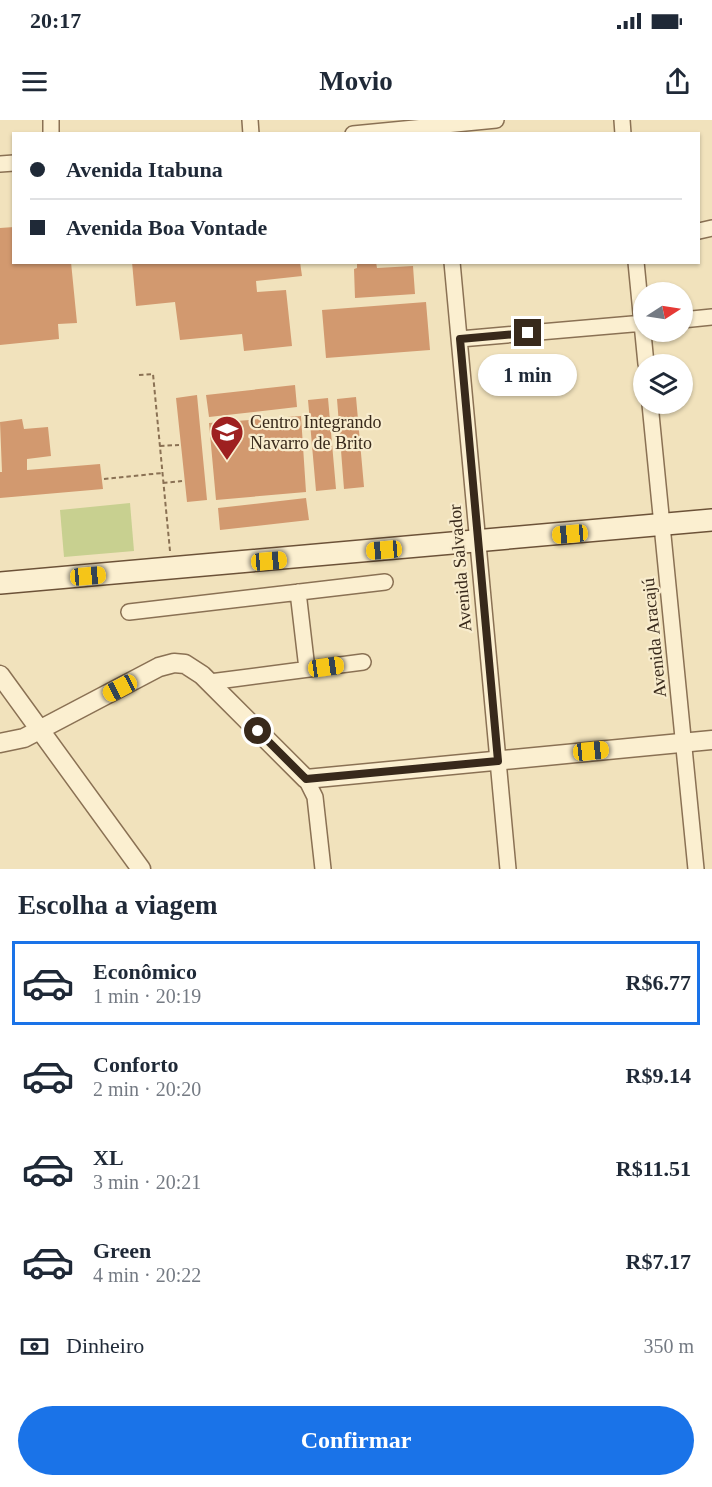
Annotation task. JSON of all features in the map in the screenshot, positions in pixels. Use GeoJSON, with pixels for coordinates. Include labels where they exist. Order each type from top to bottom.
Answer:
{"type":"FeatureCollection","features":[{"type":"Feature","properties":{"kind":"main road"},"geometry":{"type":"LineString","coordinates":[[0,583],[712,520]]}},
{"type":"Feature","properties":{"kind":"street"},"geometry":{"type":"LineString","coordinates":[[374,132],[496,120]]}},
{"type":"Feature","properties":{"kind":"street","name":"Avenida Salvador"},"geometry":{"type":"LineString","coordinates":[[452,264],[508,869]]}},
{"type":"Feature","properties":{"kind":"street"},"geometry":{"type":"LineString","coordinates":[[636,264],[638,282]]}},
{"type":"Feature","properties":{"kind":"street"},"geometry":{"type":"LineString","coordinates":[[693,319],[712,317]]}},
{"type":"Feature","properties":{"kind":"street"},"geometry":{"type":"LineString","coordinates":[[460,339],[633,324]]}},
{"type":"Feature","properties":{"kind":"street","name":"Avenida Aracajú"},"geometry":{"type":"LineString","coordinates":[[651,414],[696,869]]}},
{"type":"Feature","properties":{"kind":"street"},"geometry":{"type":"LineString","coordinates":[[129,612],[385,582]]}},
{"type":"Feature","properties":{"kind":"street"},"geometry":{"type":"LineString","coordinates":[[298,592],[307,669]]}},
{"type":"Feature","properties":{"kind":"street"},"geometry":{"type":"LineString","coordinates":[[210,682],[363,662]]}},
{"type":"Feature","properties":{"kind":"street"},"geometry":{"type":"LineString","coordinates":[[0,743],[24,738],[41,730],[159,667],[174,663],[185,664],[210,682],[306,779],[315,797],[323,869]]}},
{"type":"Feature","properties":{"kind":"street"},"geometry":{"type":"LineString","coordinates":[[0,675],[141,869]]}},
{"type":"Feature","properties":{"kind":"street"},"geometry":{"type":"LineString","coordinates":[[306,779],[712,740]]}},
{"type":"Feature","properties":{"kind":"path"},"geometry":{"type":"LineString","coordinates":[[138,375],[153,374],[170,555]]}},
{"type":"Feature","properties":{"kind":"path"},"geometry":{"type":"LineString","coordinates":[[160,446],[179,445]]}},
{"type":"Feature","properties":{"kind":"path"},"geometry":{"type":"LineString","coordinates":[[104,479],[162,473]]}},
{"type":"Feature","properties":{"kind":"path"},"geometry":{"type":"LineString","coordinates":[[163,483],[182,481]]}},
{"type":"Feature","properties":{"kind":"green space"},"geometry":{"type":"Polygon","coordinates":[[[130,503],[134,551],[64,557],[60,510],[130,503]]]}},
{"type":"Feature","properties":{"kind":"building"},"geometry":{"type":"Polygon","coordinates":[[[12,227],[12,264],[71,264],[77,323],[58,324],[59,339],[0,345],[0,228],[12,227]]]}},
{"type":"Feature","properties":{"kind":"building"},"geometry":{"type":"Polygon","coordinates":[[[132,264],[300,264],[302,276],[256,281],[257,292],[286,290],[292,346],[244,351],[242,334],[180,340],[175,302],[136,306],[132,264]]]}},
{"type":"Feature","properties":{"kind":"building"},"geometry":{"type":"Polygon","coordinates":[[[357,264],[376,264],[377,268],[413,266],[415,294],[355,298],[354,269],[357,268],[357,264]]]}},
{"type":"Feature","properties":{"kind":"building"},"geometry":{"type":"Polygon","coordinates":[[[426,302],[430,350],[326,358],[322,310],[426,302]]]}},
{"type":"Feature","properties":{"kind":"building"},"geometry":{"type":"Polygon","coordinates":[[[295,385],[297,407],[209,417],[206,395],[295,385]]]}},
{"type":"Feature","properties":{"kind":"building"},"geometry":{"type":"Polygon","coordinates":[[[197,395],[207,500],[187,502],[176,398],[197,395]]]}},
{"type":"Feature","properties":{"kind":"building"},"geometry":{"type":"Polygon","coordinates":[[[356,397],[364,487],[344,489],[337,399],[356,397]]]}},
{"type":"Feature","properties":{"kind":"building"},"geometry":{"type":"Polygon","coordinates":[[[328,398],[336,489],[316,491],[308,400],[328,398]]]}},
{"type":"Feature","properties":{"kind":"building"},"geometry":{"type":"Polygon","coordinates":[[[301,416],[306,492],[216,500],[209,423],[301,416]]]}},
{"type":"Feature","properties":{"kind":"building"},"geometry":{"type":"Polygon","coordinates":[[[22,419],[24,429],[48,427],[51,456],[27,459],[27,470],[100,464],[103,489],[0,498],[0,472],[2,472],[0,422],[22,419]]]}},
{"type":"Feature","properties":{"kind":"building"},"geometry":{"type":"Polygon","coordinates":[[[306,498],[309,520],[220,530],[218,508],[306,498]]]}},
{"type":"Feature","properties":{"kind":"place","name":"Centro Integrando Navarro de Brito"},"geometry":{"type":"Point","coordinates":[227,461]}},
{"type":"Feature","properties":{"kind":"route"},"geometry":{"type":"LineString","coordinates":[[258,731],[306,779],[498,761],[460,339],[528,333]]}}]}
